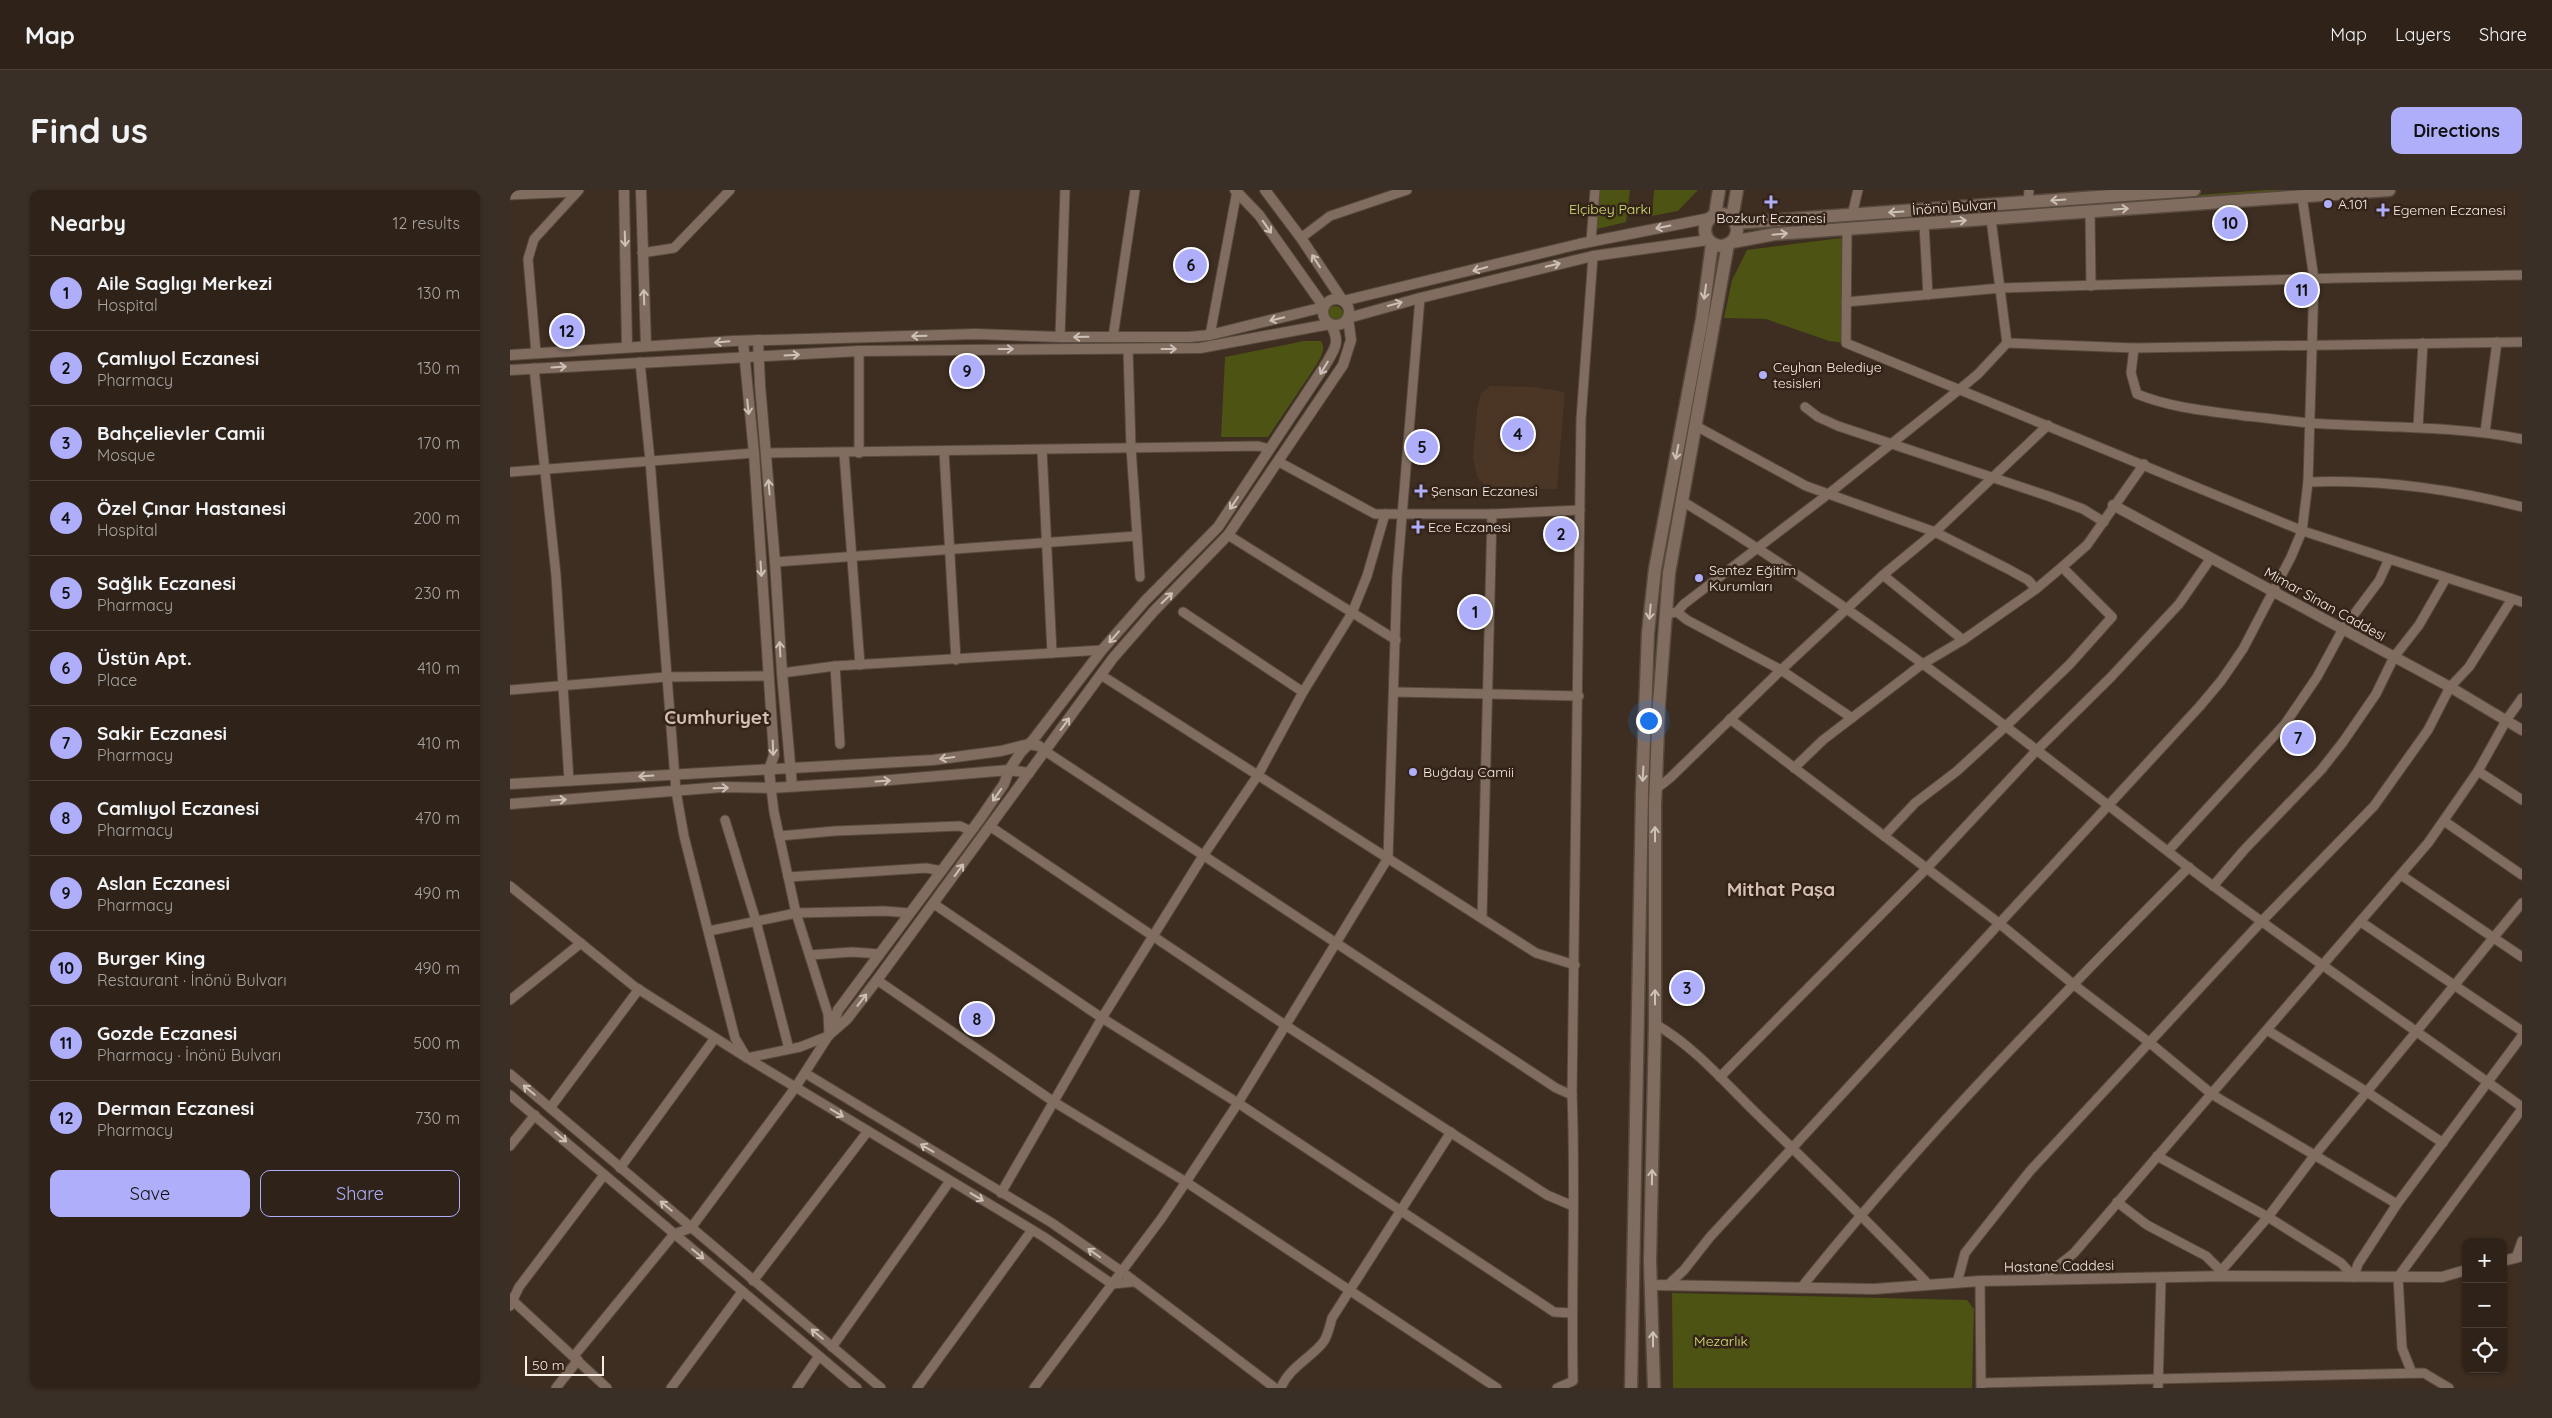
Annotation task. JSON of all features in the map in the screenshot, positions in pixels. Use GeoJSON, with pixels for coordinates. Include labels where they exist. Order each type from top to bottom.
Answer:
{"type":"FeatureCollection","features":[{"type":"Feature","properties":{"kind":"main road"},"geometry":{"type":"LineString","coordinates":[[1632,1386],[1642,802],[1648,633],[1655,569],[1702,319],[1710,242],[1705,226],[1713,216],[1719,190]]}},
{"type":"Feature","properties":{"kind":"main road"},"geometry":{"type":"LineString","coordinates":[[1653,1386],[1653,1285],[1650,1261],[1655,1024],[1656,789],[1671,613],[1669,573],[1730,243],[1736,232],[1734,221],[1737,190]]}},
{"type":"Feature","properties":{"kind":"main road","name":"İnönü Bulvarı"},"geometry":{"type":"LineString","coordinates":[[1734,221],[1852,216],[2028,196],[2194,190]]}},
{"type":"Feature","properties":{"kind":"main road","name":"İnönü Bulvarı"},"geometry":{"type":"LineString","coordinates":[[1730,243],[1775,234],[2389,190]]}},
{"type":"Feature","properties":{"kind":"main road"},"geometry":{"type":"LineString","coordinates":[[1713,216],[1724,214],[1734,221]]}},
{"type":"Feature","properties":{"kind":"main road"},"geometry":{"type":"LineString","coordinates":[[1710,242],[1720,246],[1730,243]]}},
{"type":"Feature","properties":{"kind":"main road"},"geometry":{"type":"LineString","coordinates":[[1632,1312],[1643,1304],[1653,1310]]}},
{"type":"Feature","properties":{"kind":"street"},"geometry":{"type":"LineString","coordinates":[[624,190],[628,347]]}},
{"type":"Feature","properties":{"kind":"street"},"geometry":{"type":"LineString","coordinates":[[641,190],[646,346]]}},
{"type":"Feature","properties":{"kind":"street"},"geometry":{"type":"LineString","coordinates":[[642,253],[674,248],[730,190]]}},
{"type":"Feature","properties":{"kind":"street"},"geometry":{"type":"LineString","coordinates":[[1060,337],[1065,190]]}},
{"type":"Feature","properties":{"kind":"street"},"geometry":{"type":"LineString","coordinates":[[1113,337],[1135,190]]}},
{"type":"Feature","properties":{"kind":"street"},"geometry":{"type":"LineString","coordinates":[[747,1058],[790,1049],[829,1035],[847,1019],[991,827],[1101,674],[1154,610],[1198,568],[1228,535],[1343,365],[1351,340],[1348,318],[1349,310],[1301,238],[1265,190]]}},
{"type":"Feature","properties":{"kind":"street"},"geometry":{"type":"LineString","coordinates":[[1301,238],[1330,216],[1380,194],[1407,190]]}},
{"type":"Feature","properties":{"kind":"street"},"geometry":{"type":"LineString","coordinates":[[1592,241],[1595,190]]}},
{"type":"Feature","properties":{"kind":"street"},"geometry":{"type":"LineString","coordinates":[[1852,216],[1858,190]]}},
{"type":"Feature","properties":{"kind":"street"},"geometry":{"type":"LineString","coordinates":[[536,353],[528,259],[530,248],[534,239],[578,191]]}},
{"type":"Feature","properties":{"kind":"street"},"geometry":{"type":"LineString","coordinates":[[510,196],[578,191]]}},
{"type":"Feature","properties":{"kind":"street"},"geometry":{"type":"LineString","coordinates":[[1210,335],[1236,191]]}},
{"type":"Feature","properties":{"kind":"street"},"geometry":{"type":"LineString","coordinates":[[556,1388],[576,1358],[674,1234],[691,1228],[796,1088],[829,1035],[838,1010],[971,831],[1004,784],[1009,770],[1102,650],[1145,601],[1218,527],[1332,355],[1337,337],[1330,324],[1324,318],[1324,307],[1259,216],[1236,191]]}},
{"type":"Feature","properties":{"kind":"street"},"geometry":{"type":"LineString","coordinates":[[1668,1285],[2221,681],[2243,649],[2302,531],[2308,482],[2314,279],[2302,196]]}},
{"type":"Feature","properties":{"kind":"street"},"geometry":{"type":"LineString","coordinates":[[2090,211],[2091,286]]}},
{"type":"Feature","properties":{"kind":"street"},"geometry":{"type":"LineString","coordinates":[[510,355],[743,340],[976,334],[1060,337],[1189,337],[1210,335],[1324,307],[1335,299],[1344,301],[1592,241],[1713,216]]}},
{"type":"Feature","properties":{"kind":"street"},"geometry":{"type":"LineString","coordinates":[[1991,219],[2007,343]]}},
{"type":"Feature","properties":{"kind":"street"},"geometry":{"type":"LineString","coordinates":[[1924,224],[1928,295]]}},
{"type":"Feature","properties":{"kind":"street"},"geometry":{"type":"LineString","coordinates":[[1847,229],[1846,343],[2144,464],[2302,531],[2522,602]]}},
{"type":"Feature","properties":{"kind":"street"},"geometry":{"type":"LineString","coordinates":[[510,370],[859,352],[1200,348],[1330,324],[1338,326],[1348,318],[1420,298],[1593,256],[1710,242]]}},
{"type":"Feature","properties":{"kind":"street"},"geometry":{"type":"LineString","coordinates":[[1557,1388],[1573,1381],[1571,1313],[1575,1154],[1572,1095],[1579,696],[1581,419],[1593,256]]}},
{"type":"Feature","properties":{"kind":"street"},"geometry":{"type":"LineString","coordinates":[[1846,302],[2001,288],[2522,275]]}},
{"type":"Feature","properties":{"kind":"street"},"geometry":{"type":"LineString","coordinates":[[1034,1388],[1186,1182],[1238,1104],[1388,858],[1402,515],[1420,298]]}},
{"type":"Feature","properties":{"kind":"street"},"geometry":{"type":"LineString","coordinates":[[743,340],[743,358],[754,453],[774,755],[769,770],[771,788],[779,836],[796,913],[828,1014],[829,1035]]}},
{"type":"Feature","properties":{"kind":"street"},"geometry":{"type":"LineString","coordinates":[[758,340],[787,745],[792,786]]}},
{"type":"Feature","properties":{"kind":"street"},"geometry":{"type":"LineString","coordinates":[[2485,432],[2497,342]]}},
{"type":"Feature","properties":{"kind":"street"},"geometry":{"type":"LineString","coordinates":[[1852,718],[1781,670],[1671,613],[1827,495],[1960,389],[2007,343],[2134,348],[2522,342]]}},
{"type":"Feature","properties":{"kind":"street"},"geometry":{"type":"LineString","coordinates":[[2418,426],[2423,343]]}},
{"type":"Feature","properties":{"kind":"street"},"geometry":{"type":"LineString","coordinates":[[2134,348],[2132,373],[2137,394],[2152,400],[2209,411],[2310,423],[2418,426],[2485,432],[2522,439]]}},
{"type":"Feature","properties":{"kind":"street"},"geometry":{"type":"LineString","coordinates":[[1128,349],[1131,448],[1140,577]]}},
{"type":"Feature","properties":{"kind":"street"},"geometry":{"type":"LineString","coordinates":[[858,453],[859,352]]}},
{"type":"Feature","properties":{"kind":"street"},"geometry":{"type":"LineString","coordinates":[[640,362],[650,460],[676,792],[684,836],[735,1038],[747,1058]]}},
{"type":"Feature","properties":{"kind":"street"},"geometry":{"type":"LineString","coordinates":[[534,368],[556,575],[569,781]]}},
{"type":"Feature","properties":{"kind":"street"},"geometry":{"type":"LineString","coordinates":[[1805,407],[1818,417],[1838,426],[2082,509],[2104,522]]}},
{"type":"Feature","properties":{"kind":"street"},"geometry":{"type":"LineString","coordinates":[[1656,789],[1670,778],[1781,670],[1883,575],[1935,532],[2048,425]]}},
{"type":"Feature","properties":{"kind":"street"},"geometry":{"type":"LineString","coordinates":[[1696,426],[1806,486],[1935,532],[2028,580],[2036,589]]}},
{"type":"Feature","properties":{"kind":"street"},"geometry":{"type":"LineString","coordinates":[[766,453],[944,452],[1258,446],[1270,449]]}},
{"type":"Feature","properties":{"kind":"street"},"geometry":{"type":"LineString","coordinates":[[1042,450],[1045,543],[1052,654]]}},
{"type":"Feature","properties":{"kind":"street"},"geometry":{"type":"LineString","coordinates":[[944,452],[956,660]]}},
{"type":"Feature","properties":{"kind":"street"},"geometry":{"type":"LineString","coordinates":[[510,472],[754,453]]}},
{"type":"Feature","properties":{"kind":"street"},"geometry":{"type":"LineString","coordinates":[[844,453],[860,665]]}},
{"type":"Feature","properties":{"kind":"street"},"geometry":{"type":"LineString","coordinates":[[1279,462],[1375,514],[1492,514],[1580,510]]}},
{"type":"Feature","properties":{"kind":"street"},"geometry":{"type":"LineString","coordinates":[[1794,768],[1823,740],[1921,665],[1963,640],[2036,589],[2062,567],[2087,545],[2104,522],[2113,505],[2144,464]]}},
{"type":"Feature","properties":{"kind":"street"},"geometry":{"type":"LineString","coordinates":[[2308,482],[2349,480],[2410,486],[2456,492],[2522,508]]}},
{"type":"Feature","properties":{"kind":"street"},"geometry":{"type":"LineString","coordinates":[[1682,501],[1758,547],[1847,609],[2261,922],[2418,1031],[2522,1108],[2398,1277],[2402,1348],[2412,1373]]}},
{"type":"Feature","properties":{"kind":"street","name":"Mimar Sinan Caddesi"},"geometry":{"type":"LineString","coordinates":[[2113,505],[2394,657],[2506,719],[2522,730]]}},
{"type":"Feature","properties":{"kind":"street"},"geometry":{"type":"LineString","coordinates":[[1001,1193],[1102,1018],[1203,856],[1258,775],[1304,692],[1352,613],[1367,576],[1385,514]]}},
{"type":"Feature","properties":{"kind":"street"},"geometry":{"type":"LineString","coordinates":[[1482,917],[1492,514]]}},
{"type":"Feature","properties":{"kind":"street"},"geometry":{"type":"LineString","coordinates":[[1228,535],[1396,640]]}},
{"type":"Feature","properties":{"kind":"street"},"geometry":{"type":"LineString","coordinates":[[775,562],[1138,536]]}},
{"type":"Feature","properties":{"kind":"street"},"geometry":{"type":"LineString","coordinates":[[1720,1077],[1927,868],[2036,751],[2180,604],[2211,558]]}},
{"type":"Feature","properties":{"kind":"street"},"geometry":{"type":"LineString","coordinates":[[2168,851],[2285,724],[2317,677],[2343,629],[2380,581],[2389,559]]}},
{"type":"Feature","properties":{"kind":"street"},"geometry":{"type":"LineString","coordinates":[[1884,836],[1915,802],[1957,770],[2005,727],[2070,664],[2112,617],[2062,567]]}},
{"type":"Feature","properties":{"kind":"street"},"geometry":{"type":"LineString","coordinates":[[1883,575],[1963,640]]}},
{"type":"Feature","properties":{"kind":"street"},"geometry":{"type":"LineString","coordinates":[[2213,886],[2245,849],[2321,770],[2376,694],[2394,657],[2419,625],[2446,578]]}},
{"type":"Feature","properties":{"kind":"street"},"geometry":{"type":"LineString","coordinates":[[1957,1283],[1965,1253],[2030,1171],[2074,1121],[2150,1043],[2261,922],[2374,806],[2428,730],[2450,688],[2469,667],[2512,599]]}},
{"type":"Feature","properties":{"kind":"street"},"geometry":{"type":"LineString","coordinates":[[1183,612],[1304,692]]}},
{"type":"Feature","properties":{"kind":"street"},"geometry":{"type":"LineString","coordinates":[[782,673],[835,666],[1102,650]]}},
{"type":"Feature","properties":{"kind":"street"},"geometry":{"type":"LineString","coordinates":[[835,666],[840,744]]}},
{"type":"Feature","properties":{"kind":"street"},"geometry":{"type":"LineString","coordinates":[[1101,674],[1536,953],[1574,965]]}},
{"type":"Feature","properties":{"kind":"street"},"geometry":{"type":"LineString","coordinates":[[510,690],[666,677],[768,676]]}},
{"type":"Feature","properties":{"kind":"street"},"geometry":{"type":"LineString","coordinates":[[1395,692],[1579,696]]}},
{"type":"Feature","properties":{"kind":"street"},"geometry":{"type":"LineString","coordinates":[[2040,1280],[2074,1252],[2401,875],[2444,821],[2478,771],[2506,719],[2522,698]]}},
{"type":"Feature","properties":{"kind":"street"},"geometry":{"type":"LineString","coordinates":[[1730,719],[2000,924],[2213,1094],[2396,1204]]}},
{"type":"Feature","properties":{"kind":"street"},"geometry":{"type":"LineString","coordinates":[[510,784],[933,760],[1001,751],[1029,744],[1039,746],[1556,1088],[1572,1095]]}},
{"type":"Feature","properties":{"kind":"street"},"geometry":{"type":"LineString","coordinates":[[510,804],[722,787],[771,788],[972,775],[1009,770],[1029,773]]}},
{"type":"Feature","properties":{"kind":"street"},"geometry":{"type":"LineString","coordinates":[[2478,771],[2522,800]]}},
{"type":"Feature","properties":{"kind":"street"},"geometry":{"type":"LineString","coordinates":[[725,820],[756,921],[790,1049]]}},
{"type":"Feature","properties":{"kind":"street"},"geometry":{"type":"LineString","coordinates":[[2444,821],[2522,875]]}},
{"type":"Feature","properties":{"kind":"street"},"geometry":{"type":"LineString","coordinates":[[779,836],[836,831],[960,826],[971,831]]}},
{"type":"Feature","properties":{"kind":"street"},"geometry":{"type":"LineString","coordinates":[[991,827],[1285,1025],[1547,1195],[1573,1206]]}},
{"type":"Feature","properties":{"kind":"street"},"geometry":{"type":"LineString","coordinates":[[1801,1288],[1861,1214],[2073,984],[2189,867]]}},
{"type":"Feature","properties":{"kind":"street"},"geometry":{"type":"LineString","coordinates":[[788,877],[926,868],[942,871]]}},
{"type":"Feature","properties":{"kind":"street"},"geometry":{"type":"LineString","coordinates":[[2401,875],[2522,957]]}},
{"type":"Feature","properties":{"kind":"street"},"geometry":{"type":"LineString","coordinates":[[510,886],[639,989],[715,1038],[1032,1230],[1112,1284],[1133,1282]]}},
{"type":"Feature","properties":{"kind":"street"},"geometry":{"type":"LineString","coordinates":[[2117,1202],[2147,1225],[2206,1256],[2223,1273],[2314,1156],[2522,903]]}},
{"type":"Feature","properties":{"kind":"street"},"geometry":{"type":"LineString","coordinates":[[934,904],[1102,1018],[1238,1104],[1554,1312],[1571,1313]]}},
{"type":"Feature","properties":{"kind":"street"},"geometry":{"type":"LineString","coordinates":[[709,931],[796,913],[884,911],[910,913]]}},
{"type":"Feature","properties":{"kind":"street"},"geometry":{"type":"LineString","coordinates":[[2361,922],[2522,1031]]}},
{"type":"Feature","properties":{"kind":"street"},"geometry":{"type":"LineString","coordinates":[[510,1000],[581,943]]}},
{"type":"Feature","properties":{"kind":"street"},"geometry":{"type":"LineString","coordinates":[[810,955],[852,952],[880,954]]}},
{"type":"Feature","properties":{"kind":"street"},"geometry":{"type":"LineString","coordinates":[[877,980],[1054,1102],[1186,1182],[1497,1388]]}},
{"type":"Feature","properties":{"kind":"street"},"geometry":{"type":"LineString","coordinates":[[550,1108],[639,989]]}},
{"type":"Feature","properties":{"kind":"street"},"geometry":{"type":"LineString","coordinates":[[1655,1024],[1675,1035],[1720,1077],[1861,1214],[1927,1283]]}},
{"type":"Feature","properties":{"kind":"street"},"geometry":{"type":"LineString","coordinates":[[2267,1030],[2367,1092],[2442,1143]]}},
{"type":"Feature","properties":{"kind":"street"},"geometry":{"type":"LineString","coordinates":[[2157,1156],[2268,1217],[2341,1263],[2354,1277],[2361,1258],[2396,1204],[2522,1036]]}},
{"type":"Feature","properties":{"kind":"street"},"geometry":{"type":"LineString","coordinates":[[620,1168],[715,1038]]}},
{"type":"Feature","properties":{"kind":"street"},"geometry":{"type":"LineString","coordinates":[[805,1073],[1052,1223],[1121,1271],[1275,1388]]}},
{"type":"Feature","properties":{"kind":"street"},"geometry":{"type":"LineString","coordinates":[[510,1074],[881,1388]]}},
{"type":"Feature","properties":{"kind":"street"},"geometry":{"type":"LineString","coordinates":[[510,1095],[857,1388]]}},
{"type":"Feature","properties":{"kind":"street"},"geometry":{"type":"LineString","coordinates":[[510,1146],[535,1115]]}},
{"type":"Feature","properties":{"kind":"street"},"geometry":{"type":"LineString","coordinates":[[753,1281],[868,1132]]}},
{"type":"Feature","properties":{"kind":"street"},"geometry":{"type":"LineString","coordinates":[[1281,1388],[1283,1382],[1324,1341],[1332,1318],[1451,1132]]}},
{"type":"Feature","properties":{"kind":"street"},"geometry":{"type":"LineString","coordinates":[[604,1174],[519,1287],[511,1302],[576,1358],[607,1388]]}},
{"type":"Feature","properties":{"kind":"street"},"geometry":{"type":"LineString","coordinates":[[832,1347],[950,1181]]}},
{"type":"Feature","properties":{"kind":"street"},"geometry":{"type":"LineString","coordinates":[[917,1388],[1032,1230]]}},
{"type":"Feature","properties":{"kind":"street"},"geometry":{"type":"LineString","coordinates":[[2519,1257],[2522,1241]]}},
{"type":"Feature","properties":{"kind":"street","name":"Hastane Caddesi"},"geometry":{"type":"LineString","coordinates":[[1653,1285],[1874,1289],[1927,1283],[2161,1278],[2223,1273],[2354,1277],[2442,1277],[2462,1271]]}},
{"type":"Feature","properties":{"kind":"street"},"geometry":{"type":"LineString","coordinates":[[2158,1384],[2161,1278]]}},
{"type":"Feature","properties":{"kind":"street"},"geometry":{"type":"LineString","coordinates":[[1980,1281],[1981,1386],[2158,1384],[2424,1373],[2449,1388]]}},
{"type":"Feature","properties":{"kind":"street"},"geometry":{"type":"LineString","coordinates":[[671,1388],[742,1292]]}},
{"type":"Feature","properties":{"kind":"street"},"geometry":{"type":"LineString","coordinates":[[796,1388],[819,1356]]}},
{"type":"Feature","properties":{"kind":"shaded area"},"geometry":{"type":"Polygon","coordinates":[[[1490,386],[1533,387],[1565,392],[1557,489],[1487,488],[1477,477],[1473,458],[1477,410],[1481,393],[1490,386]]]}},
{"type":"Feature","properties":{"kind":"green space","name":"Elçibey Parkı"},"geometry":{"type":"Polygon","coordinates":[[[1595,190],[1630,190],[1626,222],[1597,229],[1592,225],[1595,190]]]}},
{"type":"Feature","properties":{"kind":"green space"},"geometry":{"type":"Polygon","coordinates":[[[1654,190],[1698,190],[1678,211],[1652,216],[1654,190]]]}},
{"type":"Feature","properties":{"kind":"green space"},"geometry":{"type":"Polygon","coordinates":[[[2266,190],[2302,190],[1748,230],[1748,227],[2266,190]]]}},
{"type":"Feature","properties":{"kind":"green space"},"geometry":{"type":"Polygon","coordinates":[[[1841,238],[1846,263],[1846,343],[1829,341],[1766,319],[1724,318],[1732,280],[1747,250],[1841,238]]]}},
{"type":"Feature","properties":{"kind":"green space"},"geometry":{"type":"Polygon","coordinates":[[[1335,306],[1343,314],[1335,322],[1327,314],[1335,306]]]}},
{"type":"Feature","properties":{"kind":"green space"},"geometry":{"type":"Polygon","coordinates":[[[1304,341],[1321,341],[1323,350],[1317,364],[1268,437],[1221,437],[1225,357],[1304,341]]]}},
{"type":"Feature","properties":{"kind":"green space","name":"Mezarlık"},"geometry":{"type":"Polygon","coordinates":[[[1672,1293],[1967,1300],[1974,1309],[1972,1388],[1673,1388],[1672,1293]]]}},
{"type":"Feature","properties":{"kind":"place","name":"Bozkurt Eczanesi"},"geometry":{"type":"Point","coordinates":[1771,202]}},
{"type":"Feature","properties":{"kind":"place","name":"A.101"},"geometry":{"type":"Point","coordinates":[2328,204]}},
{"type":"Feature","properties":{"kind":"place","name":"Egemen Eczanesi"},"geometry":{"type":"Point","coordinates":[2383,210]}},
{"type":"Feature","properties":{"kind":"place","name":"Burger King"},"geometry":{"type":"Point","coordinates":[2230,223]}},
{"type":"Feature","properties":{"kind":"place","name":"Üstün Apt."},"geometry":{"type":"Point","coordinates":[1191,265]}},
{"type":"Feature","properties":{"kind":"place","name":"Gozde Eczanesi"},"geometry":{"type":"Point","coordinates":[2302,290]}},
{"type":"Feature","properties":{"kind":"place","name":"Derman Eczanesi"},"geometry":{"type":"Point","coordinates":[567,331]}},
{"type":"Feature","properties":{"kind":"place","name":"Aslan Eczanesi"},"geometry":{"type":"Point","coordinates":[967,371]}},
{"type":"Feature","properties":{"kind":"place","name":"Ceyhan Belediye tesisleri"},"geometry":{"type":"Point","coordinates":[1763,375]}},
{"type":"Feature","properties":{"kind":"place","name":"Özel Çınar Hastanesi"},"geometry":{"type":"Point","coordinates":[1518,434]}},
{"type":"Feature","properties":{"kind":"place","name":"Sağlık Eczanesi"},"geometry":{"type":"Point","coordinates":[1422,447]}},
{"type":"Feature","properties":{"kind":"place","name":"Şensan Eczanesi"},"geometry":{"type":"Point","coordinates":[1421,491]}},
{"type":"Feature","properties":{"kind":"place","name":"Ece Eczanesi"},"geometry":{"type":"Point","coordinates":[1418,527]}},
{"type":"Feature","properties":{"kind":"place","name":"Çamlıyol Eczanesi"},"geometry":{"type":"Point","coordinates":[1561,534]}},
{"type":"Feature","properties":{"kind":"place","name":"Sentez Eğitim Kurumları"},"geometry":{"type":"Point","coordinates":[1699,578]}},
{"type":"Feature","properties":{"kind":"place","name":"Aile Saglıgı Merkezi"},"geometry":{"type":"Point","coordinates":[1475,612]}},
{"type":"Feature","properties":{"kind":"place","name":"Sakir Eczanesi"},"geometry":{"type":"Point","coordinates":[2298,738]}},
{"type":"Feature","properties":{"kind":"place","name":"Buğday Camii"},"geometry":{"type":"Point","coordinates":[1413,772]}},
{"type":"Feature","properties":{"kind":"place","name":"Bahçelievler Camii"},"geometry":{"type":"Point","coordinates":[1687,988]}},
{"type":"Feature","properties":{"kind":"place","name":"Camlıyol Eczanesi"},"geometry":{"type":"Point","coordinates":[977,1019]}},
{"type":"Feature","properties":{"kind":"district","name":"Cumhuriyet"},"geometry":{"type":"Point","coordinates":[717,717]}},
{"type":"Feature","properties":{"kind":"district","name":"Mithat Paşa"},"geometry":{"type":"Point","coordinates":[1781,889]}}]}
